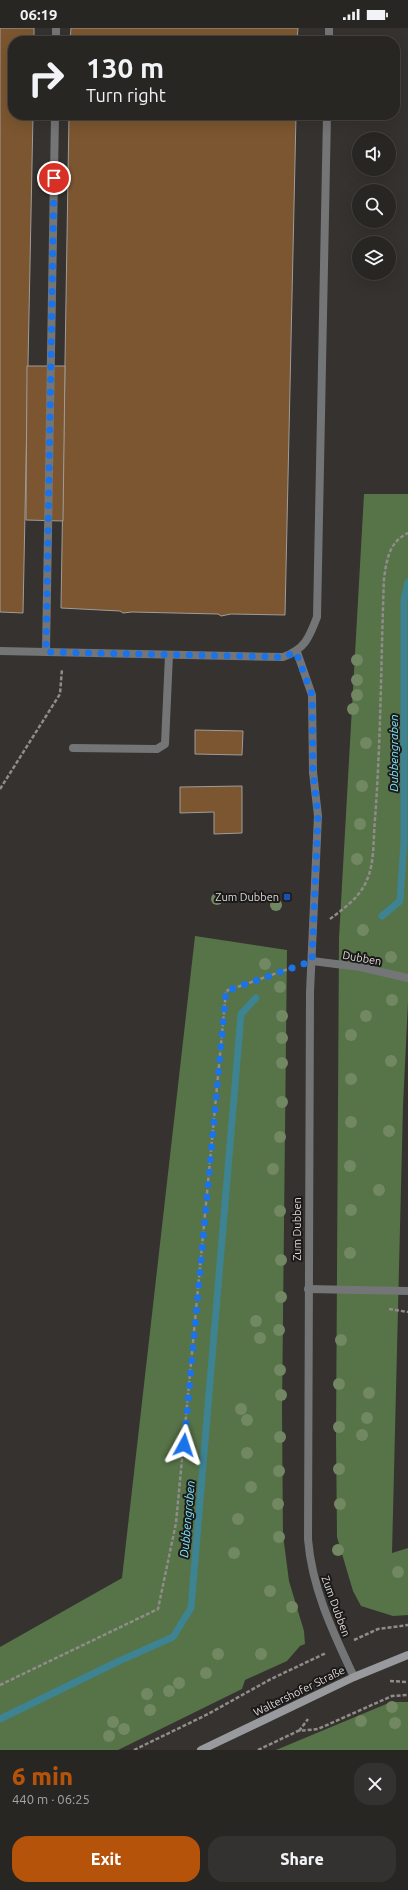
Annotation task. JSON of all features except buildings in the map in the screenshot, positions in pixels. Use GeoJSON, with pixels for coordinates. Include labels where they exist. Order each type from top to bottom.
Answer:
{"type":"FeatureCollection","features":[{"type":"Feature","properties":{"kind":"main road","name":"Waltershofer Straße"},"geometry":{"type":"LineString","coordinates":[[201,1750],[354,1677],[408,1655]]}},
{"type":"Feature","properties":{"kind":"street"},"geometry":{"type":"LineString","coordinates":[[46,652],[54,120]]}},
{"type":"Feature","properties":{"kind":"street"},"geometry":{"type":"LineString","coordinates":[[0,651],[283,657],[296,652],[308,639],[317,617],[327,120]]}},
{"type":"Feature","properties":{"kind":"street","name":"Zum Dubben"},"geometry":{"type":"LineString","coordinates":[[296,652],[312,695],[313,772],[318,816],[310,1017],[308,1539],[310,1559],[317,1591],[339,1646],[354,1677]]}},
{"type":"Feature","properties":{"kind":"street"},"geometry":{"type":"LineString","coordinates":[[73,748],[158,749],[165,744],[169,655]]}},
{"type":"Feature","properties":{"kind":"street","name":"Dubben"},"geometry":{"type":"LineString","coordinates":[[312,961],[360,968],[408,978]]}},
{"type":"Feature","properties":{"kind":"street"},"geometry":{"type":"LineString","coordinates":[[308,1289],[408,1290]]}},
{"type":"Feature","properties":{"kind":"path"},"geometry":{"type":"LineString","coordinates":[[314,931],[350,903],[366,882],[371,867],[376,801],[384,578],[388,554],[399,537],[408,533]]}},
{"type":"Feature","properties":{"kind":"path"},"geometry":{"type":"LineString","coordinates":[[0,789],[60,694],[63,652]]}},
{"type":"Feature","properties":{"kind":"path"},"geometry":{"type":"LineString","coordinates":[[0,1685],[158,1609],[176,1523],[226,991],[312,961]]}},
{"type":"Feature","properties":{"kind":"path"},"geometry":{"type":"LineString","coordinates":[[367,1634],[378,1629],[408,1625]]}},
{"type":"Feature","properties":{"kind":"path"},"geometry":{"type":"LineString","coordinates":[[134,1750],[208,1714],[271,1679],[339,1646]]}},
{"type":"Feature","properties":{"kind":"path"},"geometry":{"type":"LineString","coordinates":[[258,1750],[298,1731],[318,1729],[392,1696],[408,1695]]}},
{"type":"Feature","properties":{"kind":"green space"},"geometry":{"type":"Polygon","coordinates":[[[364,494],[408,494],[408,1002],[403,1106],[392,1553],[408,1548],[408,1615],[393,1616],[361,1606],[353,1591],[337,1537],[336,1436],[339,938],[364,494]]]}},
{"type":"Feature","properties":{"kind":"green space"},"geometry":{"type":"Polygon","coordinates":[[[195,936],[287,950],[282,1409],[283,1535],[289,1581],[304,1631],[305,1644],[300,1646],[287,1661],[245,1680],[242,1689],[118,1750],[0,1750],[0,1647],[122,1578],[195,936]]]}},
{"type":"Feature","properties":{"kind":"green space"},"geometry":{"type":"Polygon","coordinates":[[[391,1702],[408,1702],[408,1750],[276,1750],[391,1702]]]}},
{"type":"Feature","properties":{"kind":"waterway","name":"Dubbengraben"},"geometry":{"type":"LineString","coordinates":[[382,916],[400,901],[404,842],[404,599],[408,582]]}},
{"type":"Feature","properties":{"kind":"waterway","name":"Dubbengraben"},"geometry":{"type":"LineString","coordinates":[[0,1719],[117,1662],[173,1637],[191,1608],[241,1014],[256,998]]}},
{"type":"Feature","properties":{"kind":"place","name":"Zum Dubben"},"geometry":{"type":"Point","coordinates":[287,897]}},
{"type":"Feature","properties":{"kind":"route"},"geometry":{"type":"LineString","coordinates":[[54,178],[46,652],[214,657],[283,657],[296,652],[312,695],[313,772],[318,816],[312,961],[226,991],[184,1445]]}}]}
